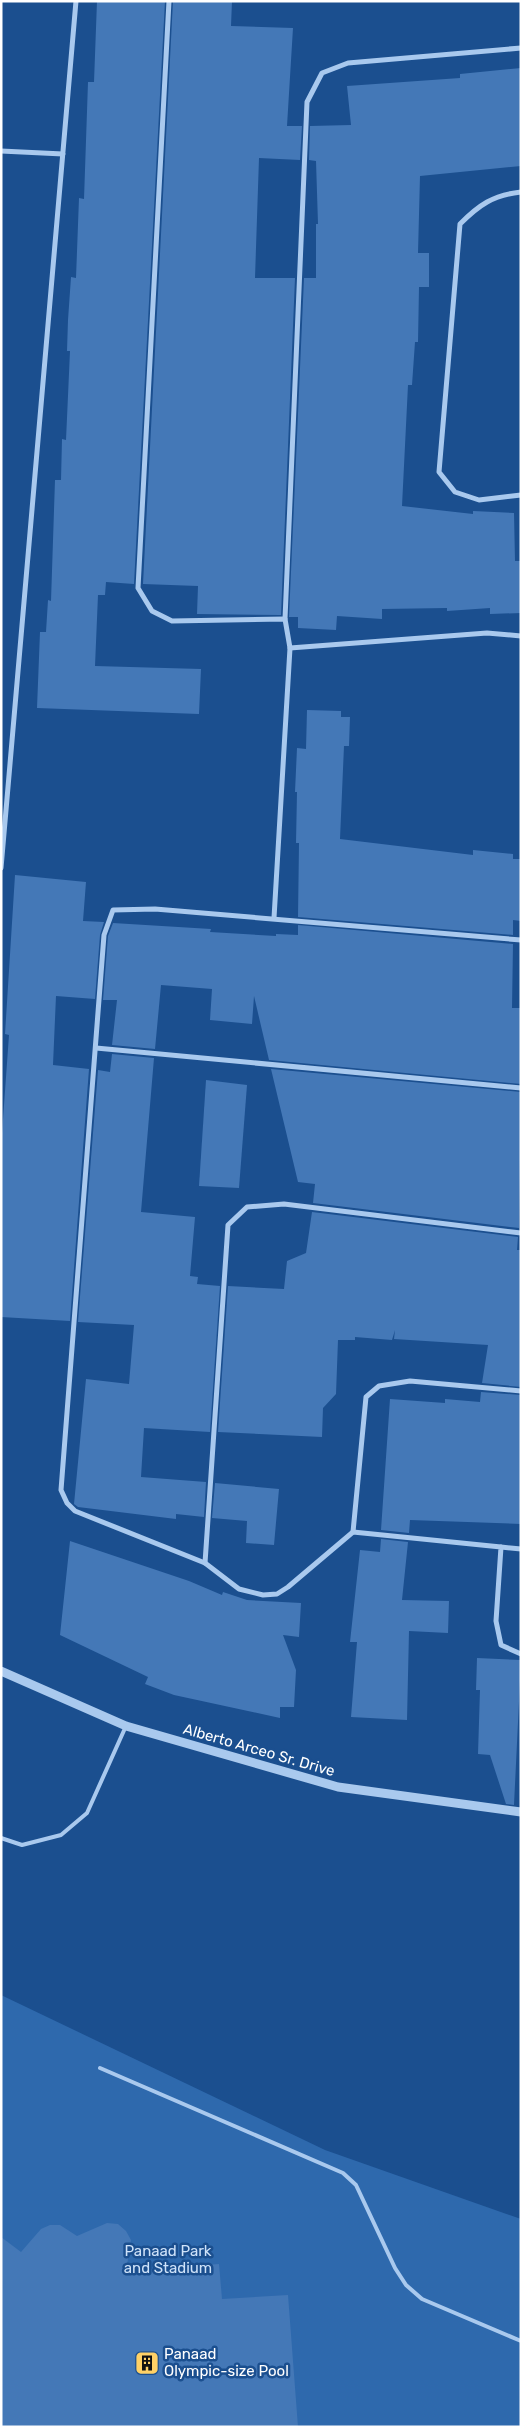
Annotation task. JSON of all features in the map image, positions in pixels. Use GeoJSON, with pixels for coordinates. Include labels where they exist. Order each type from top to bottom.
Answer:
{"type":"FeatureCollection","features":[{"type":"Feature","properties":{"kind":"street"},"geometry":{"type":"LineString","coordinates":[[1,868],[76,1]]}},
{"type":"Feature","properties":{"kind":"street"},"geometry":{"type":"LineString","coordinates":[[169,1],[138,588],[152,612],[172,621],[285,619]]}},
{"type":"Feature","properties":{"kind":"street"},"geometry":{"type":"LineString","coordinates":[[274,918],[290,648],[285,619],[307,102],[322,73],[348,63],[521,48]]}},
{"type":"Feature","properties":{"kind":"street"},"geometry":{"type":"LineString","coordinates":[[1,151],[64,154]]}},
{"type":"Feature","properties":{"kind":"street"},"geometry":{"type":"LineString","coordinates":[[521,192],[508,194],[478,206],[460,224],[439,472],[455,492],[479,500],[521,495]]}},
{"type":"Feature","properties":{"kind":"street"},"geometry":{"type":"LineString","coordinates":[[290,648],[488,633],[521,636]]}},
{"type":"Feature","properties":{"kind":"street"},"geometry":{"type":"LineString","coordinates":[[521,940],[155,909],[113,910],[104,936],[62,1490],[67,1503],[75,1511],[205,1563],[239,1589],[263,1595],[277,1594],[353,1532],[521,1549]]}},
{"type":"Feature","properties":{"kind":"street"},"geometry":{"type":"LineString","coordinates":[[96,1048],[521,1088]]}},
{"type":"Feature","properties":{"kind":"street"},"geometry":{"type":"LineString","coordinates":[[205,1563],[228,1225],[248,1208],[284,1204],[521,1233]]}},
{"type":"Feature","properties":{"kind":"street"},"geometry":{"type":"LineString","coordinates":[[353,1532],[366,1397],[379,1386],[410,1381],[521,1391]]}},
{"type":"Feature","properties":{"kind":"street"},"geometry":{"type":"LineString","coordinates":[[501,1547],[496,1621],[500,1645],[521,1654]]}},
{"type":"Feature","properties":{"kind":"street","name":"Alberto Arceo Sr. Drive"},"geometry":{"type":"LineString","coordinates":[[1,1671],[126,1726],[338,1787],[521,1812]]}},
{"type":"Feature","properties":{"kind":"lane"},"geometry":{"type":"LineString","coordinates":[[1,1838],[22,1845],[61,1836],[87,1813],[126,1726]]}},
{"type":"Feature","properties":{"kind":"lane"},"geometry":{"type":"LineString","coordinates":[[100,2068],[343,2173],[356,2185],[395,2268],[406,2285],[422,2299],[521,2341]]}},
{"type":"Feature","properties":{"kind":"green space","name":"Panaad Park and Stadium"},"geometry":{"type":"Polygon","coordinates":[[[1,1995],[325,2150],[521,2219],[521,2427],[1,2427],[1,1995]]]}},
{"type":"Feature","properties":{"kind":"building"},"geometry":{"type":"Polygon","coordinates":[[[97,1],[165,1],[134,584],[106,582],[105,595],[98,595],[95,666],[201,669],[199,714],[37,708],[40,632],[46,632],[48,600],[51,601],[55,480],[61,480],[62,439],[66,440],[70,351],[67,351],[71,277],[76,278],[79,198],[84,199],[88,82],[94,82],[97,1]]]}},
{"type":"Feature","properties":{"kind":"building"},"geometry":{"type":"Polygon","coordinates":[[[173,1],[232,1],[231,26],[293,28],[287,126],[302,126],[300,160],[259,158],[255,278],[295,278],[281,615],[197,614],[198,586],[143,584],[173,1]]]}},
{"type":"Feature","properties":{"kind":"building"},"geometry":{"type":"Polygon","coordinates":[[[521,68],[521,166],[420,176],[418,253],[429,253],[429,287],[419,287],[418,342],[415,342],[412,385],[408,385],[402,506],[473,514],[473,511],[514,513],[515,561],[521,561],[521,613],[490,614],[490,608],[447,611],[447,608],[382,609],[382,619],[337,616],[336,630],[298,628],[298,617],[289,617],[304,278],[316,278],[316,224],[318,224],[316,161],[309,160],[310,126],[351,125],[347,86],[460,78],[460,74],[521,68]]]}},
{"type":"Feature","properties":{"kind":"building"},"geometry":{"type":"Polygon","coordinates":[[[307,710],[341,711],[341,717],[350,717],[349,746],[344,746],[340,839],[473,855],[473,850],[513,854],[513,859],[521,859],[521,921],[513,920],[513,935],[298,917],[299,843],[296,843],[297,792],[295,792],[297,748],[306,749],[307,710]]]}},
{"type":"Feature","properties":{"kind":"building"},"geometry":{"type":"Polygon","coordinates":[[[15,875],[86,882],[83,921],[104,922],[100,935],[95,999],[56,996],[53,1065],[89,1069],[70,1321],[1,1317],[1,1147],[9,1035],[5,1034],[15,875]]]}},
{"type":"Feature","properties":{"kind":"building"},"geometry":{"type":"Polygon","coordinates":[[[113,923],[211,929],[210,932],[276,936],[276,934],[298,935],[298,925],[513,944],[512,1008],[521,1008],[521,1084],[269,1060],[254,996],[252,1024],[210,1020],[212,989],[161,985],[155,1049],[112,1045],[117,1000],[103,1000],[108,936],[113,923]]]}},
{"type":"Feature","properties":{"kind":"building"},"geometry":{"type":"Polygon","coordinates":[[[112,1054],[154,1058],[141,1212],[195,1217],[190,1276],[198,1277],[197,1284],[220,1286],[210,1432],[144,1428],[141,1477],[206,1482],[204,1517],[176,1514],[176,1519],[78,1507],[74,1504],[86,1379],[129,1384],[134,1325],[78,1322],[98,1070],[110,1072],[112,1054]]]}},
{"type":"Feature","properties":{"kind":"building"},"geometry":{"type":"Polygon","coordinates":[[[271,1069],[521,1092],[519,1228],[313,1203],[315,1184],[298,1182],[271,1069]]]}},
{"type":"Feature","properties":{"kind":"building"},"geometry":{"type":"Polygon","coordinates":[[[206,1080],[247,1085],[239,1188],[199,1186],[206,1080]]]}},
{"type":"Feature","properties":{"kind":"building"},"geometry":{"type":"Polygon","coordinates":[[[312,1212],[518,1237],[517,1250],[521,1250],[521,1387],[482,1383],[488,1345],[394,1339],[395,1330],[392,1340],[355,1337],[355,1340],[338,1340],[336,1394],[323,1408],[322,1437],[218,1432],[228,1286],[284,1289],[287,1261],[306,1253],[312,1212]]]}},
{"type":"Feature","properties":{"kind":"building"},"geometry":{"type":"Polygon","coordinates":[[[481,1392],[521,1395],[521,1524],[410,1520],[409,1533],[381,1530],[390,1399],[445,1403],[445,1399],[480,1402],[481,1392]]]}},
{"type":"Feature","properties":{"kind":"building"},"geometry":{"type":"Polygon","coordinates":[[[215,1483],[279,1489],[274,1545],[246,1543],[247,1521],[212,1518],[215,1483]]]}},
{"type":"Feature","properties":{"kind":"building"},"geometry":{"type":"Polygon","coordinates":[[[381,1539],[408,1542],[402,1600],[449,1601],[448,1633],[409,1631],[407,1720],[351,1717],[357,1642],[350,1642],[360,1550],[380,1552],[381,1539]]]}},
{"type":"Feature","properties":{"kind":"building"},"geometry":{"type":"Polygon","coordinates":[[[70,1541],[189,1581],[222,1595],[223,1592],[247,1600],[301,1603],[299,1637],[283,1635],[296,1670],[294,1707],[280,1707],[280,1718],[174,1695],[145,1684],[148,1677],[60,1635],[70,1541]]]}},
{"type":"Feature","properties":{"kind":"building"},"geometry":{"type":"Polygon","coordinates":[[[477,1658],[521,1660],[514,1805],[506,1804],[490,1755],[478,1754],[480,1690],[476,1690],[477,1658]]]}},
{"type":"Feature","properties":{"kind":"building","name":"Panaad Olympic-size Pool"},"geometry":{"type":"Polygon","coordinates":[[[107,2223],[118,2224],[126,2231],[131,2240],[126,2271],[219,2264],[222,2299],[288,2295],[298,2427],[1,2427],[1,2237],[21,2252],[41,2229],[50,2225],[60,2225],[77,2236],[107,2223]]]}},
{"type":"Feature","properties":{"kind":"place","name":"Panaad Olympic-size Pool"},"geometry":{"type":"Point","coordinates":[147,2363]}}]}
